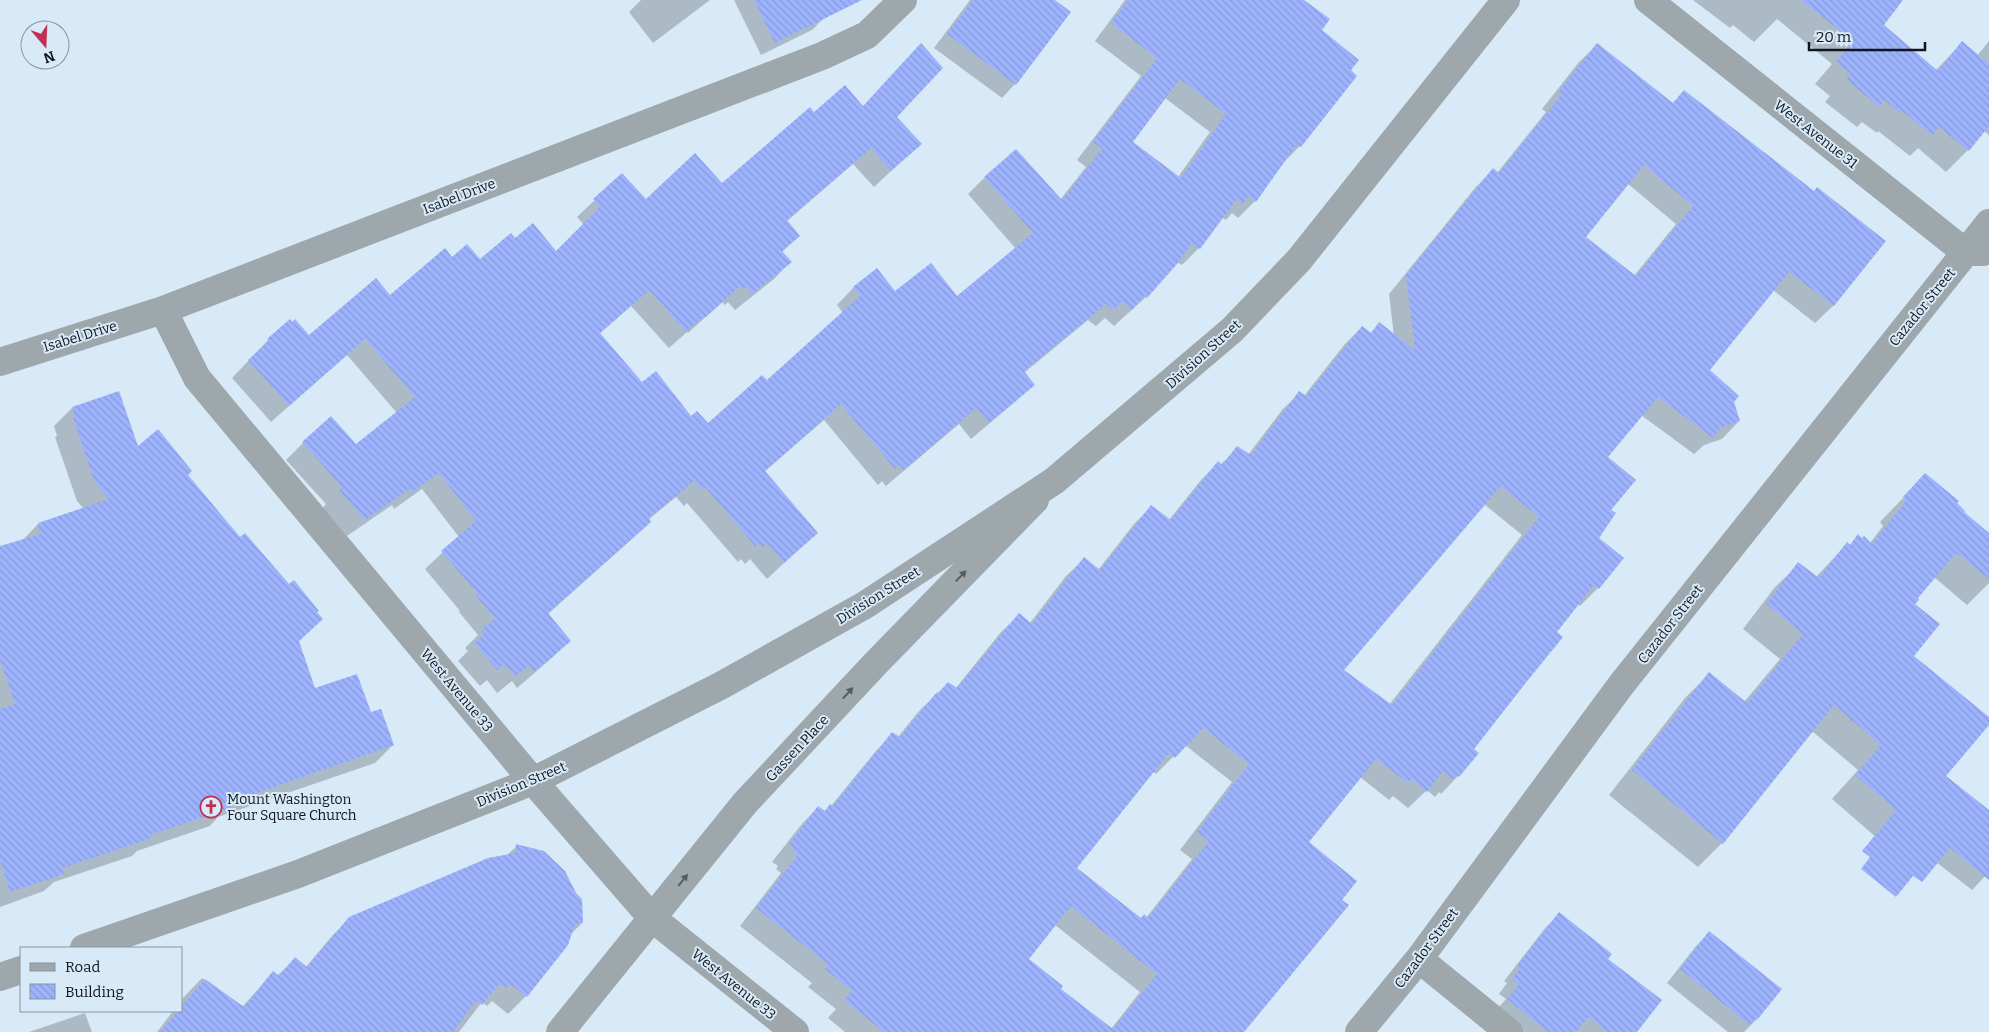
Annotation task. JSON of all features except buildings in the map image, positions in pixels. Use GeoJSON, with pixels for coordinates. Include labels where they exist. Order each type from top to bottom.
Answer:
{"type":"FeatureCollection","features":[{"type":"Feature","properties":{"kind":"street","name":"Isabel Drive"},"geometry":{"type":"LineString","coordinates":[[0,362],[163,310],[822,56],[867,35],[903,0]]}},
{"type":"Feature","properties":{"kind":"street","name":"Division Street"},"geometry":{"type":"LineString","coordinates":[[87,947],[298,874],[534,781],[722,685],[865,605],[1054,481],[1232,330],[1299,260],[1506,0]]}},
{"type":"Feature","properties":{"kind":"street","name":"West Avenue 31"},"geometry":{"type":"LineString","coordinates":[[1648,0],[1977,252]]}},
{"type":"Feature","properties":{"kind":"street","name":"Cazador Street"},"geometry":{"type":"LineString","coordinates":[[1360,1032],[1419,959],[1621,685],[1977,252],[1989,223]]}},
{"type":"Feature","properties":{"kind":"street","name":"West Avenue 33"},"geometry":{"type":"LineString","coordinates":[[163,310],[197,378],[534,781],[652,918],[794,1032]]}},
{"type":"Feature","properties":{"kind":"street","name":"Gassen Place"},"geometry":{"type":"LineString","coordinates":[[560,1032],[745,803],[874,664],[1054,481]]}},
{"type":"Feature","properties":{"kind":"street"},"geometry":{"type":"LineString","coordinates":[[1419,959],[1509,1032]]}},
{"type":"Feature","properties":{"kind":"street"},"geometry":{"type":"LineString","coordinates":[[0,977],[20,970]]}},
{"type":"Feature","properties":{"kind":"place","name":"Mount Washington Four Square Church"},"geometry":{"type":"Point","coordinates":[211,807]}}]}
